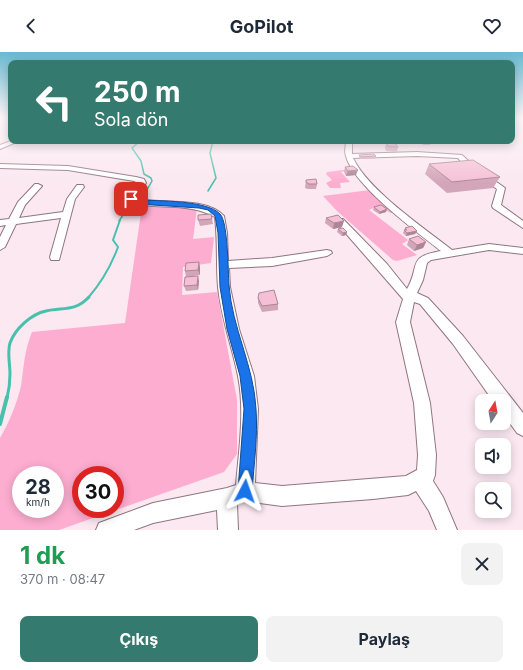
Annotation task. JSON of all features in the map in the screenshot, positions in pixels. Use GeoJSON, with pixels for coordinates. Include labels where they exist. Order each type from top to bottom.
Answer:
{"type":"FeatureCollection","features":[{"type":"Feature","properties":{"kind":"street"},"geometry":{"type":"LineString","coordinates":[[349,144],[349,156],[359,173],[370,187],[449,253]]}},
{"type":"Feature","properties":{"kind":"street"},"geometry":{"type":"LineString","coordinates":[[349,156],[418,154],[460,156],[471,168],[501,188],[496,206],[523,225]]}},
{"type":"Feature","properties":{"kind":"street"},"geometry":{"type":"LineString","coordinates":[[0,166],[68,168],[92,171],[141,181],[142,183],[134,201],[199,206],[210,209],[218,216],[222,233],[226,294],[232,329],[246,376],[250,409],[236,494],[228,530]]}},
{"type":"Feature","properties":{"kind":"street"},"geometry":{"type":"LineString","coordinates":[[0,247],[21,204],[38,186]]}},
{"type":"Feature","properties":{"kind":"street"},"geometry":{"type":"LineString","coordinates":[[55,257],[71,199],[80,187]]}},
{"type":"Feature","properties":{"kind":"street"},"geometry":{"type":"LineString","coordinates":[[0,223],[67,214]]}},
{"type":"Feature","properties":{"kind":"street"},"geometry":{"type":"LineString","coordinates":[[340,221],[383,267],[398,286],[410,296],[424,301],[458,340],[499,394]]}},
{"type":"Feature","properties":{"kind":"street"},"geometry":{"type":"LineString","coordinates":[[106,530],[153,513],[236,494],[282,496],[408,485],[426,475],[427,455],[422,403],[403,322],[410,296],[419,275],[419,267],[423,260],[428,257],[489,247],[521,252]]}},
{"type":"Feature","properties":{"kind":"street"},"geometry":{"type":"LineString","coordinates":[[223,265],[272,262],[327,253]]}},
{"type":"Feature","properties":{"kind":"street"},"geometry":{"type":"LineString","coordinates":[[511,411],[523,427]]}},
{"type":"Feature","properties":{"kind":"street"},"geometry":{"type":"LineString","coordinates":[[420,479],[436,504],[447,530]]}},
{"type":"Feature","properties":{"kind":"shaded area"},"geometry":{"type":"Polygon","coordinates":[[[352,170],[341,172],[350,182],[340,183],[341,188],[330,188],[326,183],[332,180],[326,174],[327,172],[352,170]]]}},
{"type":"Feature","properties":{"kind":"shaded area"},"geometry":{"type":"Polygon","coordinates":[[[370,190],[397,213],[391,213],[378,206],[369,210],[408,240],[402,244],[417,255],[397,261],[393,260],[337,211],[323,196],[370,190]]]}},
{"type":"Feature","properties":{"kind":"shaded area"},"geometry":{"type":"Polygon","coordinates":[[[142,206],[197,208],[193,239],[214,237],[211,263],[183,267],[182,295],[217,292],[237,400],[237,454],[224,472],[124,507],[124,466],[72,466],[72,518],[93,518],[59,530],[0,530],[0,438],[15,406],[21,386],[26,353],[32,332],[125,323],[142,206]]]}},
{"type":"Feature","properties":{"kind":"building"},"geometry":{"type":"Polygon","coordinates":[[[387,144],[396,144],[398,147],[388,146],[387,144]]]}},
{"type":"Feature","properties":{"kind":"building"},"geometry":{"type":"Polygon","coordinates":[[[374,154],[376,156],[361,157],[359,155],[374,154]]]}},
{"type":"Feature","properties":{"kind":"building"},"geometry":{"type":"Polygon","coordinates":[[[473,160],[500,177],[452,182],[429,164],[473,160]]]}},
{"type":"Feature","properties":{"kind":"building"},"geometry":{"type":"Polygon","coordinates":[[[353,166],[358,170],[348,171],[345,167],[353,166]]]}},
{"type":"Feature","properties":{"kind":"building"},"geometry":{"type":"Polygon","coordinates":[[[316,179],[317,184],[309,184],[306,182],[306,180],[316,179]]]}},
{"type":"Feature","properties":{"kind":"building"},"geometry":{"type":"Polygon","coordinates":[[[381,205],[387,209],[380,212],[374,207],[381,205]]]}},
{"type":"Feature","properties":{"kind":"building"},"geometry":{"type":"Polygon","coordinates":[[[211,214],[212,219],[198,220],[198,215],[211,214]]]}},
{"type":"Feature","properties":{"kind":"building"},"geometry":{"type":"Polygon","coordinates":[[[338,215],[344,221],[334,223],[326,218],[338,215]]]}},
{"type":"Feature","properties":{"kind":"building"},"geometry":{"type":"Polygon","coordinates":[[[412,226],[417,231],[407,233],[404,230],[407,230],[405,228],[412,226]]]}},
{"type":"Feature","properties":{"kind":"building"},"geometry":{"type":"Polygon","coordinates":[[[343,228],[347,232],[343,233],[338,229],[343,228]]]}},
{"type":"Feature","properties":{"kind":"building"},"geometry":{"type":"Polygon","coordinates":[[[418,236],[426,242],[417,245],[409,239],[418,236]]]}},
{"type":"Feature","properties":{"kind":"building"},"geometry":{"type":"Polygon","coordinates":[[[199,262],[198,270],[185,271],[186,263],[199,262]]]}},
{"type":"Feature","properties":{"kind":"building"},"geometry":{"type":"Polygon","coordinates":[[[198,276],[197,285],[184,286],[185,277],[198,276]]]}},
{"type":"Feature","properties":{"kind":"building"},"geometry":{"type":"Polygon","coordinates":[[[274,290],[278,304],[262,306],[258,298],[259,293],[274,290]]]}},
{"type":"Feature","properties":{"kind":"waterway"},"geometry":{"type":"LineString","coordinates":[[119,221],[129,206],[148,188],[152,181],[151,178],[144,174],[141,161],[132,148],[137,144]]}},
{"type":"Feature","properties":{"kind":"waterway"},"geometry":{"type":"LineString","coordinates":[[208,191],[216,178],[210,153],[212,144]]}},
{"type":"Feature","properties":{"kind":"waterway"},"geometry":{"type":"LineString","coordinates":[[88,298],[109,268],[118,247],[113,240],[120,220]]}},
{"type":"Feature","properties":{"kind":"waterway"},"geometry":{"type":"LineString","coordinates":[[7,398],[10,377],[9,347],[12,338],[24,323],[40,313],[74,307],[84,302],[88,298]]}},
{"type":"Feature","properties":{"kind":"waterway"},"geometry":{"type":"LineString","coordinates":[[0,424],[7,397]]}},
{"type":"Feature","properties":{"kind":"route"},"geometry":{"type":"LineString","coordinates":[[131,199],[137,202],[199,206],[210,209],[218,216],[222,233],[224,287],[232,329],[246,376],[250,409],[245,491]]}}]}
